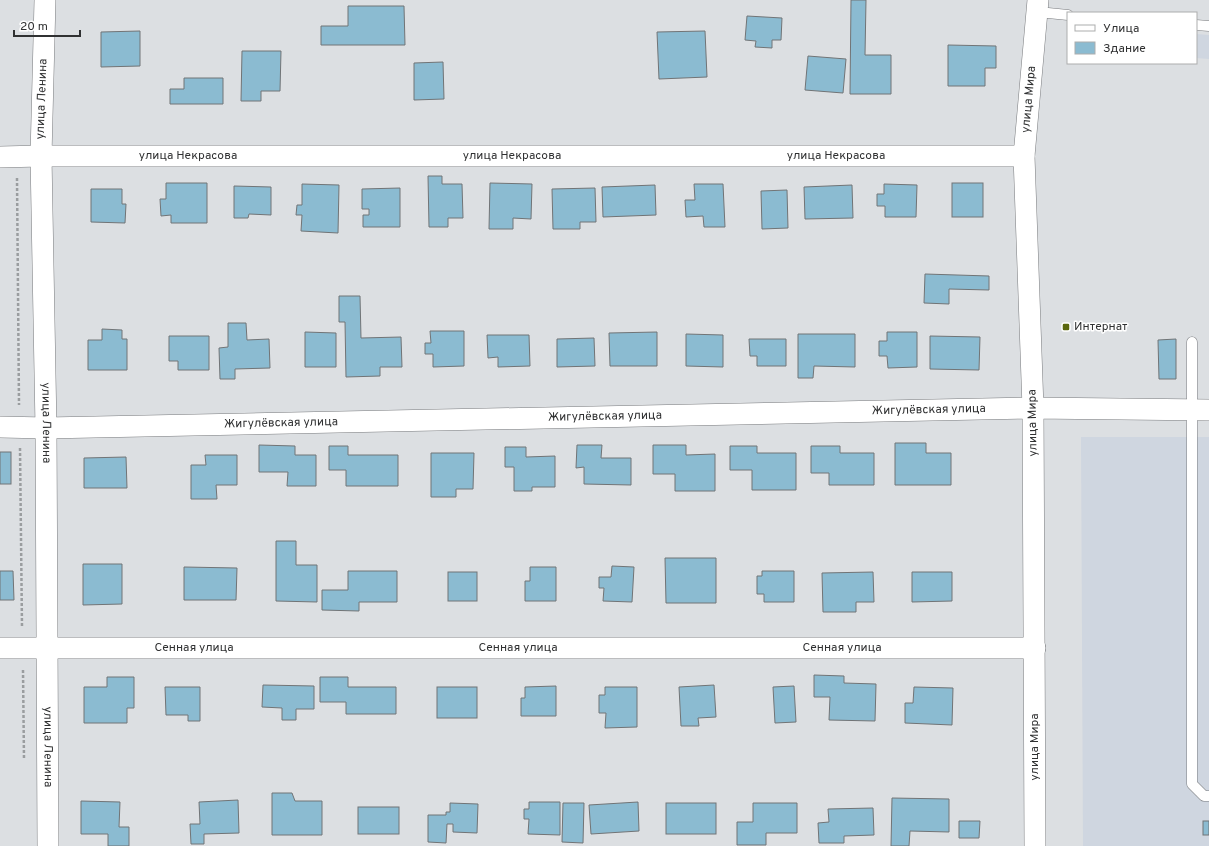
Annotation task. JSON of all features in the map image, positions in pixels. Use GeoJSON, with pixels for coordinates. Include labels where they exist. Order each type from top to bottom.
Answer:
{"type":"FeatureCollection","features":[{"type":"Feature","properties":{"kind":"street","name":"улица Ленина"},"geometry":{"type":"LineString","coordinates":[[45,0],[41,156],[46,428],[48,846]]}},
{"type":"Feature","properties":{"kind":"street","name":"улица Мира"},"geometry":{"type":"LineString","coordinates":[[1035,846],[1033,408],[1024,156],[1038,6]]}},
{"type":"Feature","properties":{"kind":"street","name":"улица Некрасова"},"geometry":{"type":"LineString","coordinates":[[8,158],[41,156],[1024,156]]}},
{"type":"Feature","properties":{"kind":"street","name":"Жигулёвская улица"},"geometry":{"type":"LineString","coordinates":[[10,427],[46,428],[1033,408],[1200,410]]}},
{"type":"Feature","properties":{"kind":"street","name":"Сенная улица"},"geometry":{"type":"LineString","coordinates":[[0,648],[1035,648]]}},
{"type":"Feature","properties":{"kind":"lane"},"geometry":{"type":"LineString","coordinates":[[1038,6],[1067,15]]}},
{"type":"Feature","properties":{"kind":"lane"},"geometry":{"type":"LineString","coordinates":[[1197,25],[1209,26]]}},
{"type":"Feature","properties":{"kind":"lane"},"geometry":{"type":"LineString","coordinates":[[1192,342],[1200,410],[1192,784],[1204,796],[1209,796]]}},
{"type":"Feature","properties":{"kind":"path"},"geometry":{"type":"LineString","coordinates":[[8,158],[10,427],[22,648],[24,767]]}},
{"type":"Feature","properties":{"kind":"shaded area"},"geometry":{"type":"Polygon","coordinates":[[[1197,34],[1209,35],[1209,59],[1197,58],[1197,34]]]}},
{"type":"Feature","properties":{"kind":"shaded area"},"geometry":{"type":"Polygon","coordinates":[[[1081,437],[1209,437],[1209,846],[1083,846],[1081,437]]]}},
{"type":"Feature","properties":{"kind":"building"},"geometry":{"type":"Polygon","coordinates":[[[851,0],[866,0],[865,55],[891,55],[891,94],[850,94],[851,0]]]}},
{"type":"Feature","properties":{"kind":"building"},"geometry":{"type":"Polygon","coordinates":[[[348,6],[404,6],[405,45],[321,45],[321,26],[348,26],[348,6]]]}},
{"type":"Feature","properties":{"kind":"building"},"geometry":{"type":"Polygon","coordinates":[[[747,16],[782,18],[781,40],[772,40],[772,48],[755,47],[756,41],[745,40],[747,16]]]}},
{"type":"Feature","properties":{"kind":"building"},"geometry":{"type":"Polygon","coordinates":[[[140,31],[140,66],[101,67],[101,32],[140,31]]]}},
{"type":"Feature","properties":{"kind":"building"},"geometry":{"type":"Polygon","coordinates":[[[705,31],[707,77],[659,79],[657,32],[705,31]]]}},
{"type":"Feature","properties":{"kind":"building"},"geometry":{"type":"Polygon","coordinates":[[[948,45],[996,46],[996,68],[985,68],[985,86],[948,86],[948,45]]]}},
{"type":"Feature","properties":{"kind":"building"},"geometry":{"type":"Polygon","coordinates":[[[242,51],[281,51],[280,91],[261,91],[261,101],[241,101],[242,51]]]}},
{"type":"Feature","properties":{"kind":"building"},"geometry":{"type":"Polygon","coordinates":[[[808,56],[846,59],[843,93],[805,90],[808,56]]]}},
{"type":"Feature","properties":{"kind":"building"},"geometry":{"type":"Polygon","coordinates":[[[443,62],[444,99],[414,100],[414,63],[443,62]]]}},
{"type":"Feature","properties":{"kind":"building"},"geometry":{"type":"Polygon","coordinates":[[[184,78],[223,78],[223,104],[170,104],[170,89],[184,89],[184,78]]]}},
{"type":"Feature","properties":{"kind":"building"},"geometry":{"type":"Polygon","coordinates":[[[428,176],[442,176],[442,184],[462,184],[463,218],[448,218],[448,227],[429,227],[428,176]]]}},
{"type":"Feature","properties":{"kind":"building"},"geometry":{"type":"Polygon","coordinates":[[[166,183],[207,183],[207,223],[171,223],[171,215],[161,216],[160,199],[166,199],[166,183]]]}},
{"type":"Feature","properties":{"kind":"building"},"geometry":{"type":"Polygon","coordinates":[[[490,183],[532,184],[531,219],[513,218],[513,229],[489,229],[490,183]]]}},
{"type":"Feature","properties":{"kind":"building"},"geometry":{"type":"Polygon","coordinates":[[[952,183],[983,183],[983,217],[952,217],[952,183]]]}},
{"type":"Feature","properties":{"kind":"building"},"geometry":{"type":"Polygon","coordinates":[[[302,184],[339,185],[338,233],[301,231],[302,215],[296,215],[297,205],[302,205],[302,184]]]}},
{"type":"Feature","properties":{"kind":"building"},"geometry":{"type":"Polygon","coordinates":[[[694,184],[723,184],[725,227],[704,227],[703,216],[686,217],[685,200],[695,200],[694,184]]]}},
{"type":"Feature","properties":{"kind":"building"},"geometry":{"type":"Polygon","coordinates":[[[884,184],[917,185],[916,217],[885,217],[885,206],[877,206],[877,194],[884,194],[884,184]]]}},
{"type":"Feature","properties":{"kind":"building"},"geometry":{"type":"Polygon","coordinates":[[[655,185],[656,215],[603,217],[602,187],[655,185]]]}},
{"type":"Feature","properties":{"kind":"building"},"geometry":{"type":"Polygon","coordinates":[[[852,185],[853,218],[805,219],[804,187],[852,185]]]}},
{"type":"Feature","properties":{"kind":"building"},"geometry":{"type":"Polygon","coordinates":[[[234,186],[271,187],[271,215],[249,214],[248,218],[234,218],[234,186]]]}},
{"type":"Feature","properties":{"kind":"building"},"geometry":{"type":"Polygon","coordinates":[[[400,188],[400,227],[363,227],[363,215],[369,215],[369,209],[362,209],[362,189],[400,188]]]}},
{"type":"Feature","properties":{"kind":"building"},"geometry":{"type":"Polygon","coordinates":[[[595,188],[596,222],[580,222],[580,229],[553,229],[552,189],[595,188]]]}},
{"type":"Feature","properties":{"kind":"building"},"geometry":{"type":"Polygon","coordinates":[[[91,189],[122,189],[122,204],[126,204],[125,223],[91,222],[91,189]]]}},
{"type":"Feature","properties":{"kind":"building"},"geometry":{"type":"Polygon","coordinates":[[[787,190],[788,228],[762,229],[761,191],[787,190]]]}},
{"type":"Feature","properties":{"kind":"building"},"geometry":{"type":"Polygon","coordinates":[[[925,274],[989,276],[989,290],[949,289],[949,304],[924,303],[925,274]]]}},
{"type":"Feature","properties":{"kind":"building"},"geometry":{"type":"Polygon","coordinates":[[[339,296],[360,296],[361,338],[401,337],[402,367],[380,367],[380,376],[346,377],[345,322],[339,322],[339,296]]]}},
{"type":"Feature","properties":{"kind":"building"},"geometry":{"type":"Polygon","coordinates":[[[228,323],[246,323],[247,340],[269,339],[270,368],[235,369],[235,379],[220,379],[219,348],[228,347],[228,323]]]}},
{"type":"Feature","properties":{"kind":"building"},"geometry":{"type":"Polygon","coordinates":[[[102,329],[122,330],[122,339],[127,339],[127,370],[88,370],[88,340],[102,340],[102,329]]]}},
{"type":"Feature","properties":{"kind":"building"},"geometry":{"type":"Polygon","coordinates":[[[430,331],[464,331],[464,366],[433,367],[433,354],[425,354],[425,343],[431,343],[430,331]]]}},
{"type":"Feature","properties":{"kind":"building"},"geometry":{"type":"Polygon","coordinates":[[[305,332],[336,333],[336,367],[305,367],[305,332]]]}},
{"type":"Feature","properties":{"kind":"building"},"geometry":{"type":"Polygon","coordinates":[[[657,332],[657,366],[610,366],[609,333],[657,332]]]}},
{"type":"Feature","properties":{"kind":"building"},"geometry":{"type":"Polygon","coordinates":[[[887,332],[917,332],[917,367],[888,368],[887,356],[879,356],[879,341],[887,341],[887,332]]]}},
{"type":"Feature","properties":{"kind":"building"},"geometry":{"type":"Polygon","coordinates":[[[686,334],[723,335],[723,367],[686,366],[686,334]]]}},
{"type":"Feature","properties":{"kind":"building"},"geometry":{"type":"Polygon","coordinates":[[[798,334],[855,334],[855,367],[814,366],[813,378],[798,378],[798,334]]]}},
{"type":"Feature","properties":{"kind":"building"},"geometry":{"type":"Polygon","coordinates":[[[487,335],[529,335],[530,366],[498,367],[498,357],[488,358],[487,335]]]}},
{"type":"Feature","properties":{"kind":"building"},"geometry":{"type":"Polygon","coordinates":[[[169,336],[209,336],[209,370],[178,370],[178,361],[169,361],[169,336]]]}},
{"type":"Feature","properties":{"kind":"building"},"geometry":{"type":"Polygon","coordinates":[[[930,336],[980,337],[979,370],[930,369],[930,336]]]}},
{"type":"Feature","properties":{"kind":"building"},"geometry":{"type":"Polygon","coordinates":[[[594,338],[595,366],[557,367],[557,339],[594,338]]]}},
{"type":"Feature","properties":{"kind":"building"},"geometry":{"type":"Polygon","coordinates":[[[749,339],[786,339],[786,366],[757,366],[757,356],[750,356],[749,339]]]}},
{"type":"Feature","properties":{"kind":"building"},"geometry":{"type":"Polygon","coordinates":[[[1176,339],[1176,379],[1159,379],[1158,340],[1176,339]]]}},
{"type":"Feature","properties":{"kind":"building"},"geometry":{"type":"Polygon","coordinates":[[[895,443],[926,443],[926,453],[951,453],[951,485],[895,485],[895,443]]]}},
{"type":"Feature","properties":{"kind":"building"},"geometry":{"type":"Polygon","coordinates":[[[259,445],[295,446],[295,455],[316,455],[316,486],[287,486],[288,472],[259,472],[259,445]]]}},
{"type":"Feature","properties":{"kind":"building"},"geometry":{"type":"Polygon","coordinates":[[[577,445],[602,445],[601,458],[631,458],[631,485],[584,484],[584,467],[576,468],[577,445]]]}},
{"type":"Feature","properties":{"kind":"building"},"geometry":{"type":"Polygon","coordinates":[[[653,445],[686,445],[686,455],[715,454],[715,491],[675,491],[675,474],[653,474],[653,445]]]}},
{"type":"Feature","properties":{"kind":"building"},"geometry":{"type":"Polygon","coordinates":[[[329,446],[348,446],[348,455],[398,455],[398,486],[346,486],[346,470],[329,470],[329,446]]]}},
{"type":"Feature","properties":{"kind":"building"},"geometry":{"type":"Polygon","coordinates":[[[730,446],[757,446],[757,453],[796,453],[796,490],[752,490],[752,470],[730,470],[730,446]]]}},
{"type":"Feature","properties":{"kind":"building"},"geometry":{"type":"Polygon","coordinates":[[[811,446],[840,446],[840,453],[874,453],[874,485],[829,485],[829,473],[811,473],[811,446]]]}},
{"type":"Feature","properties":{"kind":"building"},"geometry":{"type":"Polygon","coordinates":[[[505,447],[526,447],[526,457],[555,456],[555,487],[532,487],[532,491],[514,491],[514,467],[505,467],[505,447]]]}},
{"type":"Feature","properties":{"kind":"building"},"geometry":{"type":"Polygon","coordinates":[[[0,452],[11,452],[11,484],[0,484],[0,452]]]}},
{"type":"Feature","properties":{"kind":"building"},"geometry":{"type":"Polygon","coordinates":[[[431,453],[474,453],[473,489],[456,489],[456,497],[431,497],[431,453]]]}},
{"type":"Feature","properties":{"kind":"building"},"geometry":{"type":"Polygon","coordinates":[[[205,455],[237,455],[237,485],[216,485],[217,499],[191,499],[191,465],[206,465],[205,455]]]}},
{"type":"Feature","properties":{"kind":"building"},"geometry":{"type":"Polygon","coordinates":[[[126,457],[127,488],[84,488],[84,458],[126,457]]]}},
{"type":"Feature","properties":{"kind":"building"},"geometry":{"type":"Polygon","coordinates":[[[276,541],[296,541],[296,565],[317,565],[317,602],[276,601],[276,541]]]}},
{"type":"Feature","properties":{"kind":"building"},"geometry":{"type":"Polygon","coordinates":[[[665,558],[716,558],[716,603],[666,603],[665,558]]]}},
{"type":"Feature","properties":{"kind":"building"},"geometry":{"type":"Polygon","coordinates":[[[83,564],[122,564],[122,604],[83,605],[83,564]]]}},
{"type":"Feature","properties":{"kind":"building"},"geometry":{"type":"Polygon","coordinates":[[[612,566],[634,567],[632,602],[603,601],[604,588],[599,588],[599,577],[611,577],[612,566]]]}},
{"type":"Feature","properties":{"kind":"building"},"geometry":{"type":"Polygon","coordinates":[[[184,567],[237,568],[236,600],[184,600],[184,567]]]}},
{"type":"Feature","properties":{"kind":"building"},"geometry":{"type":"Polygon","coordinates":[[[530,567],[556,567],[556,601],[525,601],[525,581],[530,581],[530,567]]]}},
{"type":"Feature","properties":{"kind":"building"},"geometry":{"type":"Polygon","coordinates":[[[0,571],[13,571],[14,600],[0,600],[0,571]]]}},
{"type":"Feature","properties":{"kind":"building"},"geometry":{"type":"Polygon","coordinates":[[[348,571],[397,571],[397,602],[359,602],[359,611],[322,610],[322,590],[348,590],[348,571]]]}},
{"type":"Feature","properties":{"kind":"building"},"geometry":{"type":"Polygon","coordinates":[[[762,571],[794,571],[794,602],[764,602],[764,594],[757,594],[757,576],[762,576],[762,571]]]}},
{"type":"Feature","properties":{"kind":"building"},"geometry":{"type":"Polygon","coordinates":[[[448,572],[477,572],[477,601],[448,601],[448,572]]]}},
{"type":"Feature","properties":{"kind":"building"},"geometry":{"type":"Polygon","coordinates":[[[873,572],[874,602],[856,602],[856,612],[823,612],[822,573],[873,572]]]}},
{"type":"Feature","properties":{"kind":"building"},"geometry":{"type":"Polygon","coordinates":[[[912,572],[952,572],[952,601],[912,602],[912,572]]]}},
{"type":"Feature","properties":{"kind":"building"},"geometry":{"type":"Polygon","coordinates":[[[814,675],[844,676],[844,683],[876,684],[875,721],[829,720],[830,697],[814,697],[814,675]]]}},
{"type":"Feature","properties":{"kind":"building"},"geometry":{"type":"Polygon","coordinates":[[[107,677],[134,677],[134,708],[127,708],[127,723],[84,723],[84,687],[107,687],[107,677]]]}},
{"type":"Feature","properties":{"kind":"building"},"geometry":{"type":"Polygon","coordinates":[[[320,677],[348,677],[348,687],[396,687],[396,714],[346,714],[346,702],[320,702],[320,677]]]}},
{"type":"Feature","properties":{"kind":"building"},"geometry":{"type":"Polygon","coordinates":[[[263,685],[314,686],[314,709],[296,709],[296,720],[282,720],[282,708],[262,707],[263,685]]]}},
{"type":"Feature","properties":{"kind":"building"},"geometry":{"type":"Polygon","coordinates":[[[714,685],[716,717],[698,718],[699,726],[681,726],[679,687],[714,685]]]}},
{"type":"Feature","properties":{"kind":"building"},"geometry":{"type":"Polygon","coordinates":[[[556,686],[556,716],[521,716],[521,698],[525,698],[525,687],[556,686]]]}},
{"type":"Feature","properties":{"kind":"building"},"geometry":{"type":"Polygon","coordinates":[[[794,686],[796,722],[775,723],[773,687],[794,686]]]}},
{"type":"Feature","properties":{"kind":"building"},"geometry":{"type":"Polygon","coordinates":[[[165,687],[200,687],[200,721],[188,721],[188,715],[166,715],[165,687]]]}},
{"type":"Feature","properties":{"kind":"building"},"geometry":{"type":"Polygon","coordinates":[[[437,687],[477,687],[477,718],[437,718],[437,687]]]}},
{"type":"Feature","properties":{"kind":"building"},"geometry":{"type":"Polygon","coordinates":[[[605,687],[637,687],[637,727],[605,728],[606,713],[599,713],[599,695],[605,695],[605,687]]]}},
{"type":"Feature","properties":{"kind":"building"},"geometry":{"type":"Polygon","coordinates":[[[914,687],[953,688],[952,725],[905,723],[905,703],[913,703],[914,687]]]}},
{"type":"Feature","properties":{"kind":"building"},"geometry":{"type":"Polygon","coordinates":[[[272,793],[292,793],[295,801],[322,801],[322,835],[272,835],[272,793]]]}},
{"type":"Feature","properties":{"kind":"building"},"geometry":{"type":"Polygon","coordinates":[[[892,798],[949,799],[949,832],[910,831],[909,846],[891,846],[892,798]]]}},
{"type":"Feature","properties":{"kind":"building"},"geometry":{"type":"Polygon","coordinates":[[[238,800],[239,833],[204,834],[204,844],[191,844],[190,824],[200,824],[199,802],[238,800]]]}},
{"type":"Feature","properties":{"kind":"building"},"geometry":{"type":"Polygon","coordinates":[[[81,801],[120,802],[119,827],[129,827],[129,846],[108,846],[108,834],[81,834],[81,801]]]}},
{"type":"Feature","properties":{"kind":"building"},"geometry":{"type":"Polygon","coordinates":[[[529,802],[560,802],[560,835],[528,834],[529,819],[524,819],[524,809],[529,809],[529,802]]]}},
{"type":"Feature","properties":{"kind":"building"},"geometry":{"type":"Polygon","coordinates":[[[638,802],[639,831],[591,834],[589,805],[638,802]]]}},
{"type":"Feature","properties":{"kind":"building"},"geometry":{"type":"Polygon","coordinates":[[[450,803],[478,804],[477,833],[453,832],[453,824],[447,824],[446,843],[428,842],[428,815],[446,815],[446,812],[450,812],[450,803]]]}},
{"type":"Feature","properties":{"kind":"building"},"geometry":{"type":"Polygon","coordinates":[[[563,803],[584,803],[583,843],[562,842],[563,803]]]}},
{"type":"Feature","properties":{"kind":"building"},"geometry":{"type":"Polygon","coordinates":[[[666,803],[716,803],[716,834],[666,834],[666,803]]]}},
{"type":"Feature","properties":{"kind":"building"},"geometry":{"type":"Polygon","coordinates":[[[753,803],[797,803],[797,833],[766,833],[766,845],[737,845],[737,822],[753,822],[753,803]]]}},
{"type":"Feature","properties":{"kind":"building"},"geometry":{"type":"Polygon","coordinates":[[[358,807],[399,807],[399,834],[358,834],[358,807]]]}},
{"type":"Feature","properties":{"kind":"building"},"geometry":{"type":"Polygon","coordinates":[[[873,808],[874,835],[844,836],[844,843],[819,843],[818,823],[829,822],[828,809],[873,808]]]}},
{"type":"Feature","properties":{"kind":"building"},"geometry":{"type":"Polygon","coordinates":[[[959,821],[980,821],[979,838],[959,838],[959,821]]]}},
{"type":"Feature","properties":{"kind":"building"},"geometry":{"type":"Polygon","coordinates":[[[1203,821],[1209,821],[1209,835],[1203,835],[1203,821]]]}},
{"type":"Feature","properties":{"kind":"place","name":"Интернат"},"geometry":{"type":"Point","coordinates":[1066,327]}}]}
